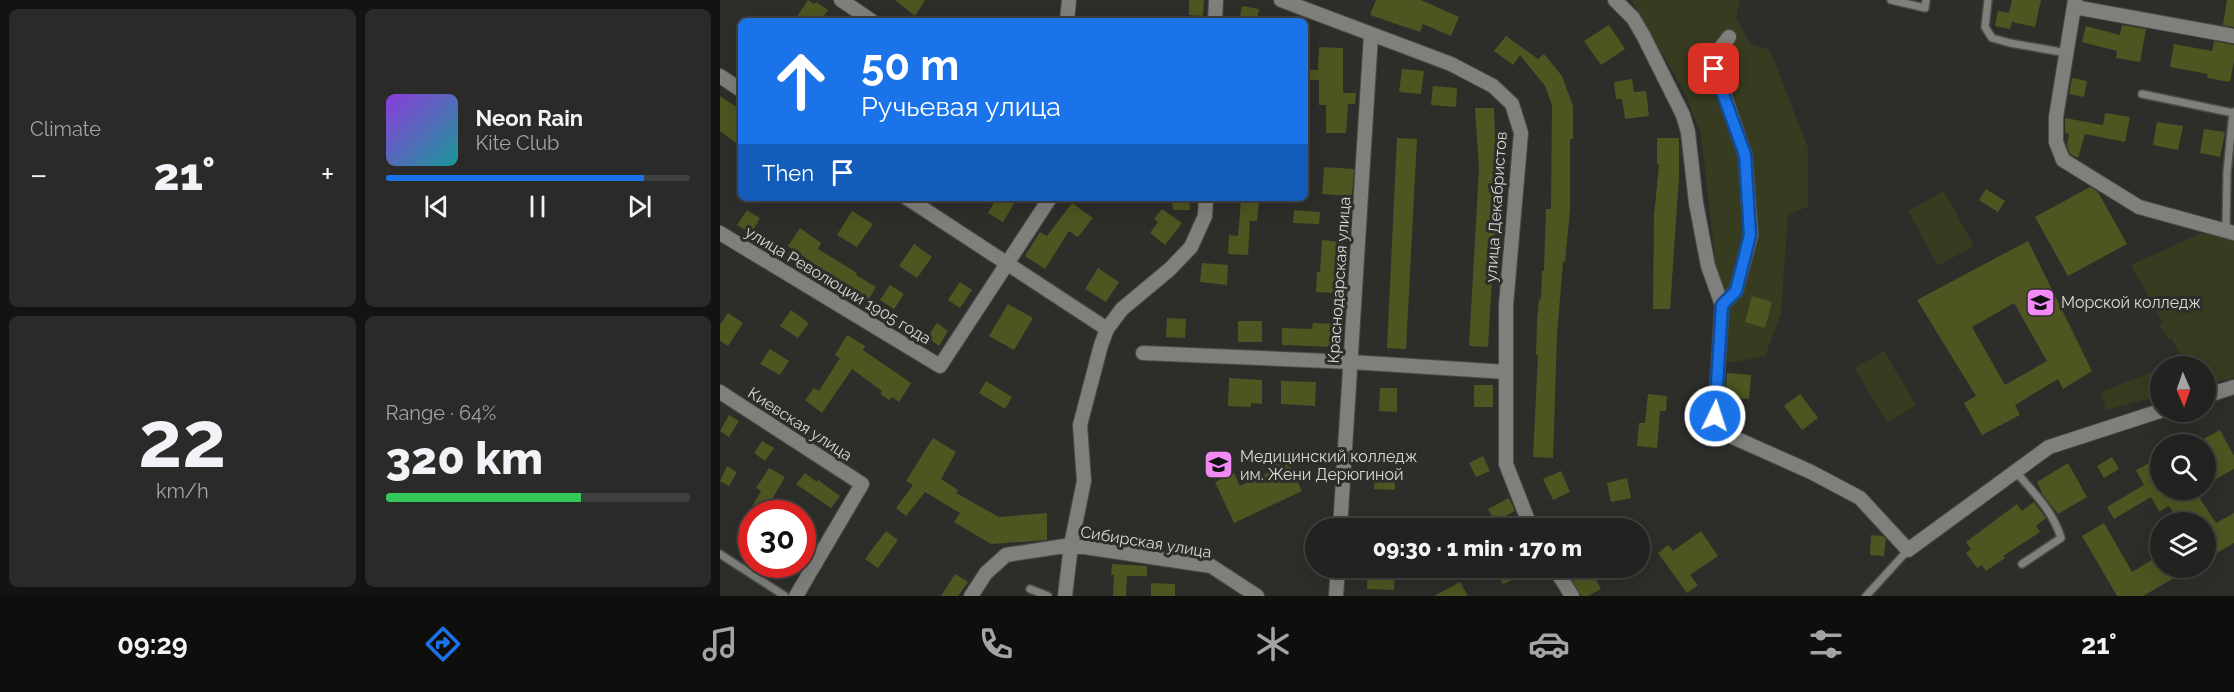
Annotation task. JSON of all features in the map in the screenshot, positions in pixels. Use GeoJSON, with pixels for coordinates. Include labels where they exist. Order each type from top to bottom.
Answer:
{"type":"FeatureCollection","features":[{"type":"Feature","properties":{"kind":"street"},"geometry":{"type":"LineString","coordinates":[[841,0],[868,18]]}},
{"type":"Feature","properties":{"kind":"street"},"geometry":{"type":"LineString","coordinates":[[1067,18],[1069,0]]}},
{"type":"Feature","properties":{"kind":"street"},"geometry":{"type":"LineString","coordinates":[[1215,18],[1216,0]]}},
{"type":"Feature","properties":{"kind":"street","name":"улица Декабристов"},"geometry":{"type":"LineString","coordinates":[[1281,0],[1451,64],[1493,86],[1512,104],[1521,133],[1506,305],[1506,464],[1527,518]]}},
{"type":"Feature","properties":{"kind":"street"},"geometry":{"type":"LineString","coordinates":[[1616,0],[1633,18],[1643,35],[1683,115],[1688,132],[1696,203],[1708,266],[1722,305],[1715,416],[1726,434],[1811,471],[1860,498],[1908,550],[2049,447],[2150,414]]}},
{"type":"Feature","properties":{"kind":"street"},"geometry":{"type":"LineString","coordinates":[[2230,232],[2139,207],[2063,160],[2056,142],[2056,117],[2074,4],[2234,36]]}},
{"type":"Feature","properties":{"kind":"street","name":"Краснодарская улица"},"geometry":{"type":"LineString","coordinates":[[1341,518],[1371,35]]}},
{"type":"Feature","properties":{"kind":"street"},"geometry":{"type":"LineString","coordinates":[[1722,305],[1736,291],[1750,235],[1745,155],[1713,62],[1729,37]]}},
{"type":"Feature","properties":{"kind":"street"},"geometry":{"type":"LineString","coordinates":[[720,76],[738,88]]}},
{"type":"Feature","properties":{"kind":"street"},"geometry":{"type":"LineString","coordinates":[[912,201],[1107,329]]}},
{"type":"Feature","properties":{"kind":"street"},"geometry":{"type":"LineString","coordinates":[[1006,262],[1048,201]]}},
{"type":"Feature","properties":{"kind":"street"},"geometry":{"type":"LineString","coordinates":[[1065,596],[1071,545],[1084,481],[1080,425],[1101,345],[1107,329],[1122,309],[1170,269],[1191,247],[1205,216],[1206,201]]}},
{"type":"Feature","properties":{"kind":"street","name":"улица Революции 1905 года"},"geometry":{"type":"LineString","coordinates":[[720,233],[940,366],[1006,262]]}},
{"type":"Feature","properties":{"kind":"street"},"geometry":{"type":"LineString","coordinates":[[1143,353],[1351,362],[1506,372]]}},
{"type":"Feature","properties":{"kind":"street"},"geometry":{"type":"LineString","coordinates":[[2216,393],[2234,387]]}},
{"type":"Feature","properties":{"kind":"street","name":"Киевская улица"},"geometry":{"type":"LineString","coordinates":[[720,392],[862,484],[796,596]]}},
{"type":"Feature","properties":{"kind":"street","name":"Сибирская улица"},"geometry":{"type":"LineString","coordinates":[[971,596],[986,573],[1006,555],[1071,545],[1211,566],[1257,596]]}},
{"type":"Feature","properties":{"kind":"street"},"geometry":{"type":"LineString","coordinates":[[1336,596],[1337,578]]}},
{"type":"Feature","properties":{"kind":"street"},"geometry":{"type":"LineString","coordinates":[[1561,578],[1572,596]]}},
{"type":"Feature","properties":{"kind":"lane"},"geometry":{"type":"LineString","coordinates":[[1891,0],[1925,8],[1926,0]]}},
{"type":"Feature","properties":{"kind":"lane"},"geometry":{"type":"LineString","coordinates":[[1988,0],[1985,27],[1992,38],[2067,53]]}},
{"type":"Feature","properties":{"kind":"lane"},"geometry":{"type":"LineString","coordinates":[[2142,94],[2233,112],[2227,172],[2230,232]]}},
{"type":"Feature","properties":{"kind":"lane"},"geometry":{"type":"LineString","coordinates":[[2016,472],[2046,506],[2057,525],[2061,538],[2022,564]]}},
{"type":"Feature","properties":{"kind":"lane"},"geometry":{"type":"LineString","coordinates":[[1866,596],[1908,550]]}},
{"type":"Feature","properties":{"kind":"lane"},"geometry":{"type":"LineString","coordinates":[[720,554],[785,596]]}},
{"type":"Feature","properties":{"kind":"lane"},"geometry":{"type":"LineString","coordinates":[[1030,589],[1048,596]]}},
{"type":"Feature","properties":{"kind":"green space"},"geometry":{"type":"Polygon","coordinates":[[[1631,0],[1740,0],[1736,18],[1750,44],[1770,50],[1808,148],[1808,207],[1788,214],[1781,314],[1765,356],[1734,362],[1723,361],[1714,248],[1701,134],[1685,93],[1631,0]]]}},
{"type":"Feature","properties":{"kind":"green space"},"geometry":{"type":"Polygon","coordinates":[[[1944,191],[1974,246],[1938,266],[1908,211],[1944,191]]]}},
{"type":"Feature","properties":{"kind":"green space"},"geometry":{"type":"Polygon","coordinates":[[[2201,233],[2234,241],[2234,378],[2216,382],[2216,356],[2180,356],[2171,338],[2168,339],[2159,325],[2163,323],[2131,265],[2201,233]]]}},
{"type":"Feature","properties":{"kind":"green space"},"geometry":{"type":"Polygon","coordinates":[[[1884,351],[1916,405],[1887,423],[1855,368],[1884,351]]]}},
{"type":"Feature","properties":{"kind":"green space"},"geometry":{"type":"Polygon","coordinates":[[[2150,373],[2150,399],[2106,410],[2101,392],[2150,373]]]}},
{"type":"Feature","properties":{"kind":"building"},"geometry":{"type":"Polygon","coordinates":[[[808,0],[828,10],[822,18],[796,18],[808,0]]]}},
{"type":"Feature","properties":{"kind":"building"},"geometry":{"type":"Polygon","coordinates":[[[895,0],[925,0],[915,16],[895,0]]]}},
{"type":"Feature","properties":{"kind":"building"},"geometry":{"type":"Polygon","coordinates":[[[1189,0],[1204,0],[1203,16],[1189,15],[1189,0]]]}},
{"type":"Feature","properties":{"kind":"building"},"geometry":{"type":"Polygon","coordinates":[[[1376,0],[1421,0],[1459,17],[1451,36],[1423,24],[1420,32],[1370,15],[1376,0]]]}},
{"type":"Feature","properties":{"kind":"building"},"geometry":{"type":"Polygon","coordinates":[[[2012,0],[2041,0],[2035,27],[2012,22],[2010,29],[1995,26],[1998,11],[2009,13],[2012,0]]]}},
{"type":"Feature","properties":{"kind":"building"},"geometry":{"type":"Polygon","coordinates":[[[2227,0],[2234,0],[2234,27],[2223,25],[2227,0]]]}},
{"type":"Feature","properties":{"kind":"building"},"geometry":{"type":"Polygon","coordinates":[[[1242,6],[1259,9],[1258,18],[1240,18],[1242,6]]]}},
{"type":"Feature","properties":{"kind":"building"},"geometry":{"type":"Polygon","coordinates":[[[1609,25],[1625,49],[1601,65],[1584,41],[1609,25]]]}},
{"type":"Feature","properties":{"kind":"building"},"geometry":{"type":"Polygon","coordinates":[[[2122,25],[2146,29],[2140,62],[2116,58],[2117,51],[2082,42],[2086,26],[2120,35],[2122,25]]]}},
{"type":"Feature","properties":{"kind":"building"},"geometry":{"type":"Polygon","coordinates":[[[1506,36],[1538,59],[1544,54],[1562,76],[1573,106],[1573,139],[1570,139],[1570,210],[1557,334],[1553,458],[1533,457],[1538,355],[1536,355],[1537,322],[1539,299],[1541,300],[1542,271],[1544,271],[1546,209],[1551,209],[1552,105],[1545,86],[1520,55],[1513,65],[1494,51],[1506,36]]]}},
{"type":"Feature","properties":{"kind":"building"},"geometry":{"type":"Polygon","coordinates":[[[2214,41],[2234,45],[2230,82],[2207,78],[2208,74],[2170,67],[2174,44],[2212,51],[2214,41]]]}},
{"type":"Feature","properties":{"kind":"building"},"geometry":{"type":"Polygon","coordinates":[[[1319,47],[1343,48],[1343,93],[1356,93],[1355,104],[1348,104],[1346,133],[1326,133],[1326,105],[1319,105],[1319,80],[1308,80],[1308,70],[1318,70],[1319,47]]]}},
{"type":"Feature","properties":{"kind":"building"},"geometry":{"type":"Polygon","coordinates":[[[1402,69],[1424,71],[1421,94],[1399,92],[1402,69]]]}},
{"type":"Feature","properties":{"kind":"building"},"geometry":{"type":"Polygon","coordinates":[[[2072,78],[2087,81],[2084,97],[2069,94],[2072,78]]]}},
{"type":"Feature","properties":{"kind":"building"},"geometry":{"type":"Polygon","coordinates":[[[1632,79],[1634,92],[1646,91],[1649,116],[1625,119],[1622,99],[1616,99],[1614,82],[1632,79]]]}},
{"type":"Feature","properties":{"kind":"building"},"geometry":{"type":"Polygon","coordinates":[[[1433,86],[1457,88],[1456,107],[1431,105],[1433,86]]]}},
{"type":"Feature","properties":{"kind":"building"},"geometry":{"type":"Polygon","coordinates":[[[720,96],[738,108],[738,145],[720,131],[720,96]]]}},
{"type":"Feature","properties":{"kind":"building"},"geometry":{"type":"Polygon","coordinates":[[[1475,108],[1494,108],[1495,137],[1498,137],[1499,196],[1497,196],[1488,347],[1469,346],[1479,169],[1475,108]]]}},
{"type":"Feature","properties":{"kind":"building"},"geometry":{"type":"Polygon","coordinates":[[[2105,113],[2130,117],[2125,142],[2085,134],[2078,158],[2070,154],[2067,145],[2069,134],[2065,133],[2065,118],[2103,125],[2105,113]]]}},
{"type":"Feature","properties":{"kind":"building"},"geometry":{"type":"Polygon","coordinates":[[[2157,122],[2183,126],[2178,150],[2153,145],[2157,122]]]}},
{"type":"Feature","properties":{"kind":"building"},"geometry":{"type":"Polygon","coordinates":[[[2204,129],[2225,132],[2220,157],[2200,153],[2204,129]]]}},
{"type":"Feature","properties":{"kind":"building"},"geometry":{"type":"Polygon","coordinates":[[[1397,138],[1417,139],[1406,349],[1387,348],[1397,138]]]}},
{"type":"Feature","properties":{"kind":"building"},"geometry":{"type":"Polygon","coordinates":[[[1657,138],[1679,138],[1679,177],[1670,309],[1653,309],[1654,216],[1659,165],[1657,164],[1657,138]]]}},
{"type":"Feature","properties":{"kind":"building"},"geometry":{"type":"Polygon","coordinates":[[[1324,167],[1354,169],[1352,196],[1322,194],[1324,167]]]}},
{"type":"Feature","properties":{"kind":"building"},"geometry":{"type":"Polygon","coordinates":[[[2090,187],[2098,192],[2127,244],[2068,276],[2035,217],[2090,187]]]}},
{"type":"Feature","properties":{"kind":"building"},"geometry":{"type":"Polygon","coordinates":[[[1986,189],[2005,201],[1998,212],[1979,200],[1986,189]]]}},
{"type":"Feature","properties":{"kind":"building"},"geometry":{"type":"Polygon","coordinates":[[[995,201],[1015,202],[1003,222],[988,213],[995,201]]]}},
{"type":"Feature","properties":{"kind":"building"},"geometry":{"type":"Polygon","coordinates":[[[1172,201],[1189,201],[1190,210],[1173,210],[1172,201]]]}},
{"type":"Feature","properties":{"kind":"building"},"geometry":{"type":"Polygon","coordinates":[[[1241,201],[1259,202],[1257,221],[1250,221],[1248,255],[1228,254],[1229,235],[1238,236],[1241,201]]]}},
{"type":"Feature","properties":{"kind":"building"},"geometry":{"type":"Polygon","coordinates":[[[1072,203],[1093,218],[1078,237],[1069,231],[1045,269],[1025,256],[1040,232],[1047,236],[1072,203]]]}},
{"type":"Feature","properties":{"kind":"building"},"geometry":{"type":"Polygon","coordinates":[[[1162,209],[1182,223],[1165,245],[1150,233],[1158,222],[1154,219],[1162,209]]]}},
{"type":"Feature","properties":{"kind":"building"},"geometry":{"type":"Polygon","coordinates":[[[747,210],[760,218],[751,234],[737,225],[747,210]]]}},
{"type":"Feature","properties":{"kind":"building"},"geometry":{"type":"Polygon","coordinates":[[[1294,210],[1320,212],[1319,224],[1293,223],[1294,210]]]}},
{"type":"Feature","properties":{"kind":"building"},"geometry":{"type":"Polygon","coordinates":[[[852,211],[873,224],[857,247],[837,235],[852,211]]]}},
{"type":"Feature","properties":{"kind":"building"},"geometry":{"type":"Polygon","coordinates":[[[800,228],[821,243],[818,249],[876,287],[868,300],[788,246],[800,228]]]}},
{"type":"Feature","properties":{"kind":"building"},"geometry":{"type":"Polygon","coordinates":[[[1322,240],[1343,242],[1341,262],[1339,262],[1338,293],[1316,292],[1322,240]]]}},
{"type":"Feature","properties":{"kind":"building"},"geometry":{"type":"Polygon","coordinates":[[[2028,241],[2092,371],[2063,389],[2058,379],[2015,405],[2020,415],[1982,435],[1964,403],[1976,396],[1917,300],[2028,241]],[[2014,303],[1972,327],[2005,385],[2047,361],[2014,303]]]}},
{"type":"Feature","properties":{"kind":"building"},"geometry":{"type":"Polygon","coordinates":[[[914,244],[932,257],[917,278],[899,266],[914,244]]]}},
{"type":"Feature","properties":{"kind":"building"},"geometry":{"type":"Polygon","coordinates":[[[1202,263],[1228,265],[1227,285],[1200,282],[1202,263]]]}},
{"type":"Feature","properties":{"kind":"building"},"geometry":{"type":"Polygon","coordinates":[[[1098,268],[1119,282],[1106,302],[1085,289],[1098,268]]]}},
{"type":"Feature","properties":{"kind":"building"},"geometry":{"type":"Polygon","coordinates":[[[960,282],[972,290],[960,308],[948,300],[960,282]]]}},
{"type":"Feature","properties":{"kind":"building"},"geometry":{"type":"Polygon","coordinates":[[[890,285],[904,294],[894,309],[880,300],[890,285]]]}},
{"type":"Feature","properties":{"kind":"building"},"geometry":{"type":"Polygon","coordinates":[[[1752,296],[1772,302],[1765,328],[1745,322],[1752,296]]]}},
{"type":"Feature","properties":{"kind":"building"},"geometry":{"type":"Polygon","coordinates":[[[1008,304],[1033,318],[1014,350],[989,336],[1008,304]]]}},
{"type":"Feature","properties":{"kind":"building"},"geometry":{"type":"Polygon","coordinates":[[[791,310],[809,323],[798,338],[780,326],[791,310]]]}},
{"type":"Feature","properties":{"kind":"building"},"geometry":{"type":"Polygon","coordinates":[[[728,313],[743,323],[728,346],[720,341],[720,325],[728,313]]]}},
{"type":"Feature","properties":{"kind":"building"},"geometry":{"type":"Polygon","coordinates":[[[1167,318],[1186,319],[1185,338],[1166,337],[1167,318]]]}},
{"type":"Feature","properties":{"kind":"building"},"geometry":{"type":"Polygon","coordinates":[[[1238,321],[1262,321],[1262,342],[1238,342],[1238,321]]]}},
{"type":"Feature","properties":{"kind":"building"},"geometry":{"type":"Polygon","coordinates":[[[937,323],[948,331],[939,346],[927,337],[937,323]]]}},
{"type":"Feature","properties":{"kind":"building"},"geometry":{"type":"Polygon","coordinates":[[[1313,323],[1337,324],[1336,347],[1282,345],[1282,328],[1312,329],[1313,323]]]}},
{"type":"Feature","properties":{"kind":"building"},"geometry":{"type":"Polygon","coordinates":[[[847,335],[865,346],[863,350],[911,383],[899,402],[892,397],[889,400],[880,394],[882,391],[852,369],[822,413],[805,400],[814,388],[819,391],[840,358],[835,355],[847,335]]]}},
{"type":"Feature","properties":{"kind":"building"},"geometry":{"type":"Polygon","coordinates":[[[770,349],[789,361],[780,375],[760,364],[770,349]]]}},
{"type":"Feature","properties":{"kind":"building"},"geometry":{"type":"Polygon","coordinates":[[[1727,373],[1751,375],[1749,399],[1725,397],[1727,373]]]}},
{"type":"Feature","properties":{"kind":"building"},"geometry":{"type":"Polygon","coordinates":[[[1229,378],[1262,380],[1262,404],[1251,403],[1251,407],[1228,406],[1229,378]]]}},
{"type":"Feature","properties":{"kind":"building"},"geometry":{"type":"Polygon","coordinates":[[[986,381],[1012,397],[1005,409],[979,393],[986,381]]]}},
{"type":"Feature","properties":{"kind":"building"},"geometry":{"type":"Polygon","coordinates":[[[1281,381],[1316,382],[1315,406],[1281,404],[1281,381]]]}},
{"type":"Feature","properties":{"kind":"building"},"geometry":{"type":"Polygon","coordinates":[[[1474,385],[1493,385],[1493,407],[1474,407],[1474,385]]]}},
{"type":"Feature","properties":{"kind":"building"},"geometry":{"type":"Polygon","coordinates":[[[1380,388],[1397,388],[1397,412],[1379,411],[1380,388]]]}},
{"type":"Feature","properties":{"kind":"building"},"geometry":{"type":"Polygon","coordinates":[[[1648,394],[1667,396],[1666,411],[1660,411],[1657,448],[1637,446],[1639,423],[1645,423],[1648,394]]]}},
{"type":"Feature","properties":{"kind":"building"},"geometry":{"type":"Polygon","coordinates":[[[1800,394],[1818,418],[1802,430],[1784,406],[1800,394]]]}},
{"type":"Feature","properties":{"kind":"building"},"geometry":{"type":"Polygon","coordinates":[[[729,415],[739,421],[729,437],[720,431],[729,415]]]}},
{"type":"Feature","properties":{"kind":"building"},"geometry":{"type":"Polygon","coordinates":[[[2220,430],[2234,456],[2234,469],[2216,479],[2216,434],[2212,434],[2220,430]]]}},
{"type":"Feature","properties":{"kind":"building"},"geometry":{"type":"Polygon","coordinates":[[[933,438],[956,452],[941,479],[958,490],[956,493],[999,517],[1047,513],[1047,540],[991,544],[954,522],[960,513],[925,492],[906,516],[896,508],[913,485],[906,481],[933,438]]]}},
{"type":"Feature","properties":{"kind":"building"},"geometry":{"type":"Polygon","coordinates":[[[762,441],[774,448],[765,461],[754,453],[762,441]]]}},
{"type":"Feature","properties":{"kind":"building"},"geometry":{"type":"Polygon","coordinates":[[[1282,450],[1302,491],[1234,523],[1215,482],[1234,473],[1240,486],[1268,473],[1262,459],[1282,450]]]}},
{"type":"Feature","properties":{"kind":"building"},"geometry":{"type":"Polygon","coordinates":[[[1483,456],[1490,471],[1476,477],[1469,463],[1483,456]]]}},
{"type":"Feature","properties":{"kind":"building"},"geometry":{"type":"Polygon","coordinates":[[[2112,457],[2119,469],[2104,478],[2097,466],[2112,457]]]}},
{"type":"Feature","properties":{"kind":"building"},"geometry":{"type":"Polygon","coordinates":[[[2150,462],[2150,498],[2114,519],[2107,507],[2144,485],[2136,470],[2150,462]]]}},
{"type":"Feature","properties":{"kind":"building"},"geometry":{"type":"Polygon","coordinates":[[[2068,463],[2087,497],[2058,514],[2043,495],[2037,482],[2068,463]]]}},
{"type":"Feature","properties":{"kind":"building"},"geometry":{"type":"Polygon","coordinates":[[[727,466],[737,472],[729,486],[720,481],[727,466]]]}},
{"type":"Feature","properties":{"kind":"building"},"geometry":{"type":"Polygon","coordinates":[[[769,468],[785,477],[772,500],[756,500],[761,491],[756,488],[769,468]]]}},
{"type":"Feature","properties":{"kind":"building"},"geometry":{"type":"Polygon","coordinates":[[[1561,471],[1570,492],[1553,500],[1543,479],[1561,471]]]}},
{"type":"Feature","properties":{"kind":"building"},"geometry":{"type":"Polygon","coordinates":[[[1375,472],[1395,473],[1395,490],[1374,489],[1375,472]]]}},
{"type":"Feature","properties":{"kind":"building"},"geometry":{"type":"Polygon","coordinates":[[[805,473],[840,496],[831,508],[796,484],[805,473]]]}},
{"type":"Feature","properties":{"kind":"building"},"geometry":{"type":"Polygon","coordinates":[[[1627,478],[1631,498],[1611,502],[1607,483],[1627,478]]]}},
{"type":"Feature","properties":{"kind":"building"},"geometry":{"type":"Polygon","coordinates":[[[1509,498],[1515,511],[1502,518],[1493,518],[1488,509],[1509,498]]]}},
{"type":"Feature","properties":{"kind":"building"},"geometry":{"type":"Polygon","coordinates":[[[2153,500],[2201,500],[2209,512],[2173,512],[2169,506],[2159,512],[2153,500]]]}},
{"type":"Feature","properties":{"kind":"building"},"geometry":{"type":"Polygon","coordinates":[[[2034,502],[2046,518],[2036,526],[2040,532],[2003,556],[2005,558],[1986,571],[1982,565],[1977,568],[1966,553],[1971,549],[1966,542],[2017,504],[2022,511],[2034,502]]]}},
{"type":"Feature","properties":{"kind":"building"},"geometry":{"type":"Polygon","coordinates":[[[2234,513],[2234,543],[2216,554],[2216,523],[2234,513]]]}},
{"type":"Feature","properties":{"kind":"building"},"geometry":{"type":"Polygon","coordinates":[[[2104,523],[2132,572],[2150,561],[2150,578],[2174,578],[2143,596],[2117,596],[2082,536],[2104,523]]]}},
{"type":"Feature","properties":{"kind":"building"},"geometry":{"type":"Polygon","coordinates":[[[886,531],[898,540],[878,568],[865,559],[886,531]]]}},
{"type":"Feature","properties":{"kind":"building"},"geometry":{"type":"Polygon","coordinates":[[[1701,531],[1718,556],[1690,575],[1698,585],[1687,593],[1658,553],[1668,545],[1673,551],[1701,531]]]}},
{"type":"Feature","properties":{"kind":"building"},"geometry":{"type":"Polygon","coordinates":[[[1871,535],[1883,536],[1886,539],[1884,556],[1870,555],[1871,535]]]}},
{"type":"Feature","properties":{"kind":"building"},"geometry":{"type":"Polygon","coordinates":[[[1112,564],[1147,566],[1147,576],[1127,576],[1126,596],[1113,596],[1112,564]]]}},
{"type":"Feature","properties":{"kind":"building"},"geometry":{"type":"Polygon","coordinates":[[[955,574],[968,582],[958,596],[941,596],[955,574]]]}},
{"type":"Feature","properties":{"kind":"building"},"geometry":{"type":"Polygon","coordinates":[[[1368,578],[1395,578],[1394,590],[1367,589],[1368,578]]]}},
{"type":"Feature","properties":{"kind":"building"},"geometry":{"type":"Polygon","coordinates":[[[1500,578],[1516,578],[1503,584],[1500,578]]]}},
{"type":"Feature","properties":{"kind":"building"},"geometry":{"type":"Polygon","coordinates":[[[1595,578],[1601,589],[1588,596],[1581,596],[1572,580],[1595,578]]]}},
{"type":"Feature","properties":{"kind":"building"},"geometry":{"type":"Polygon","coordinates":[[[1460,582],[1468,596],[1434,596],[1460,582]]]}},
{"type":"Feature","properties":{"kind":"building"},"geometry":{"type":"Polygon","coordinates":[[[1151,583],[1175,584],[1175,596],[1151,596],[1151,583]]]}},
{"type":"Feature","properties":{"kind":"place","name":"Морской колледж"},"geometry":{"type":"Point","coordinates":[2040,302]}},
{"type":"Feature","properties":{"kind":"place","name":"Медицинский колледж им. Жени Дерюгиной"},"geometry":{"type":"Point","coordinates":[1219,465]}},
{"type":"Feature","properties":{"kind":"route"},"geometry":{"type":"LineString","coordinates":[[1714,69],[1745,155],[1750,235],[1736,291],[1722,305],[1715,416]]}}]}
